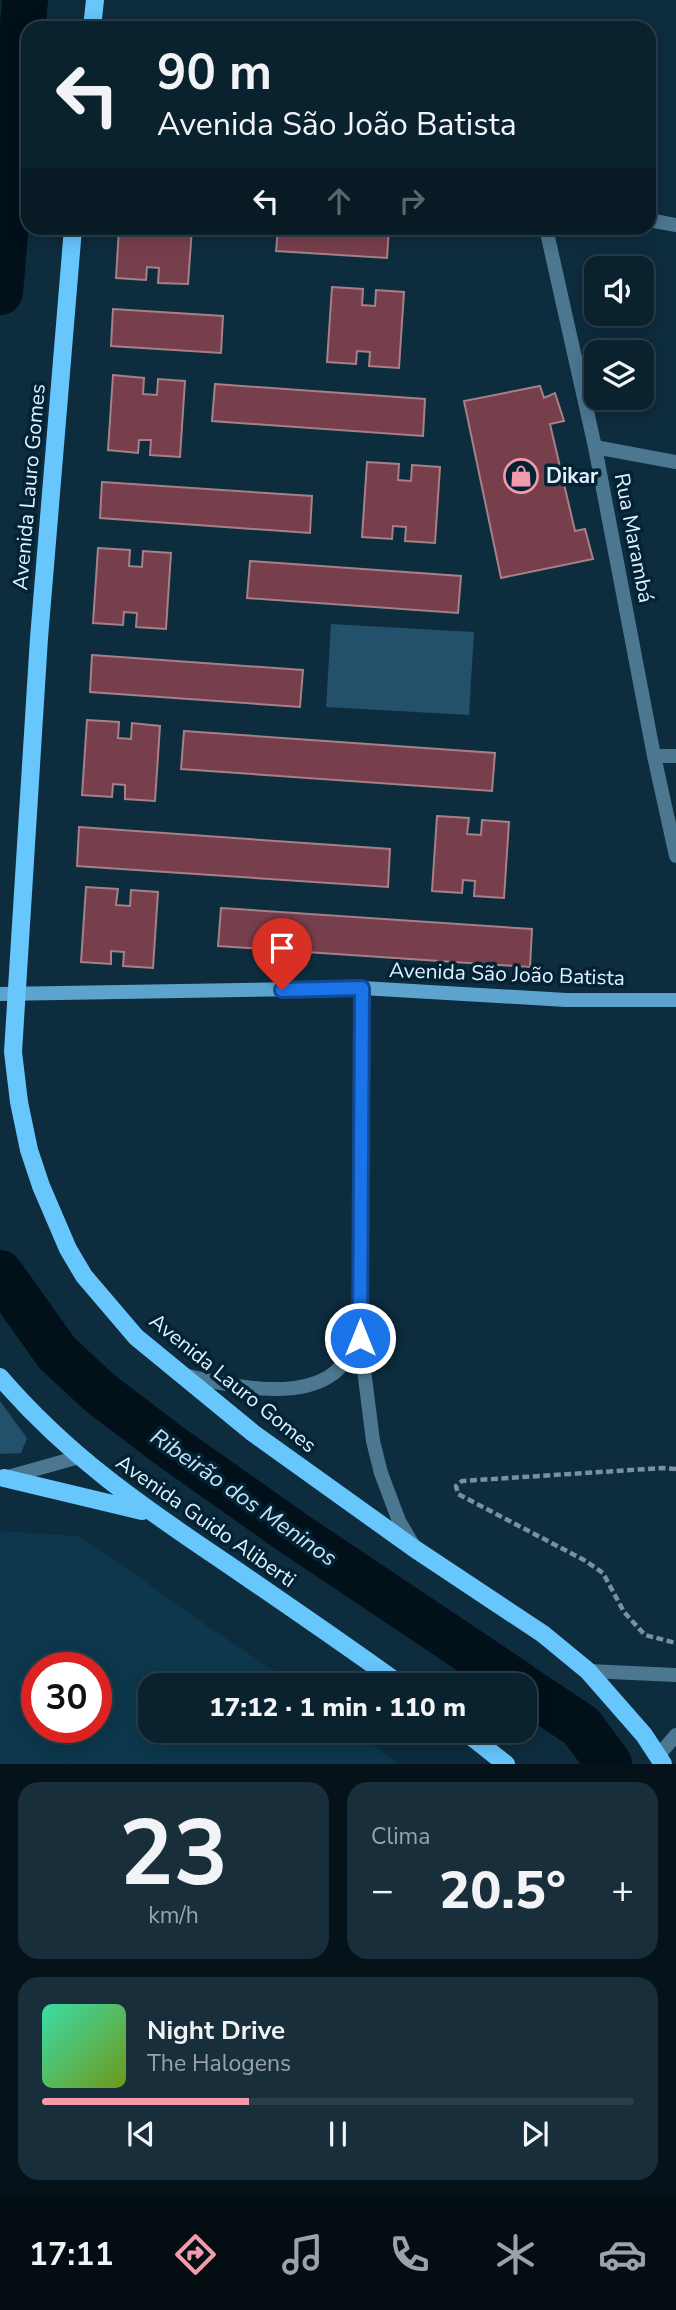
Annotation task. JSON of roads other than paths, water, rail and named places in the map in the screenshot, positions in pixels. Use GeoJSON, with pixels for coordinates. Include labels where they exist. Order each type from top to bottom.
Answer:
{"type":"FeatureCollection","features":[{"type":"Feature","properties":{"kind":"main road"},"geometry":{"type":"LineString","coordinates":[[93,21],[95,0]]}},
{"type":"Feature","properties":{"kind":"main road","name":"Avenida Lauro Gomes"},"geometry":{"type":"LineString","coordinates":[[72,235],[8,994],[19,1102],[29,1150],[41,1186],[84,1276],[136,1337],[253,1433],[415,1549],[543,1634],[588,1671],[644,1735],[660,1760]]}},
{"type":"Feature","properties":{"kind":"main road","name":"Avenida São João Batista"},"geometry":{"type":"LineString","coordinates":[[8,994],[362,988],[566,1000],[676,1000]]}},
{"type":"Feature","properties":{"kind":"main road","name":"Avenida Guido Aliberti"},"geometry":{"type":"LineString","coordinates":[[0,1377],[24,1405],[79,1457],[152,1514],[384,1673]]}},
{"type":"Feature","properties":{"kind":"main road"},"geometry":{"type":"LineString","coordinates":[[1,1477],[152,1514]]}},
{"type":"Feature","properties":{"kind":"main road"},"geometry":{"type":"LineString","coordinates":[[479,1743],[506,1764]]}},
{"type":"Feature","properties":{"kind":"street"},"geometry":{"type":"LineString","coordinates":[[656,221],[676,225]]}},
{"type":"Feature","properties":{"kind":"street","name":"Rua Marambá"},"geometry":{"type":"LineString","coordinates":[[548,235],[596,447],[654,756],[676,856]]}},
{"type":"Feature","properties":{"kind":"street"},"geometry":{"type":"LineString","coordinates":[[596,447],[676,462]]}},
{"type":"Feature","properties":{"kind":"street"},"geometry":{"type":"LineString","coordinates":[[654,756],[676,756]]}},
{"type":"Feature","properties":{"kind":"street"},"geometry":{"type":"LineString","coordinates":[[362,988],[360,1338],[373,1441],[380,1473],[399,1521],[415,1549]]}},
{"type":"Feature","properties":{"kind":"street"},"geometry":{"type":"LineString","coordinates":[[183,1375],[244,1388],[296,1387],[317,1382],[333,1373],[347,1359],[360,1338]]}},
{"type":"Feature","properties":{"kind":"street"},"geometry":{"type":"LineString","coordinates":[[1,1477],[79,1457]]}},
{"type":"Feature","properties":{"kind":"street"},"geometry":{"type":"LineString","coordinates":[[588,1671],[676,1675]]}},
{"type":"Feature","properties":{"kind":"street"},"geometry":{"type":"LineString","coordinates":[[660,1760],[676,1735]]}},
{"type":"Feature","properties":{"kind":"waterway","name":"Ribeirão dos Meninos"},"geometry":{"type":"LineString","coordinates":[[23,21],[25,0]]}},
{"type":"Feature","properties":{"kind":"waterway","name":"Ribeirão dos Meninos"},"geometry":{"type":"LineString","coordinates":[[0,292],[21,47]]}},
{"type":"Feature","properties":{"kind":"waterway","name":"Ribeirão dos Meninos"},"geometry":{"type":"LineString","coordinates":[[0,1273],[57,1353],[100,1393],[296,1535],[502,1673]]}},
{"type":"Feature","properties":{"kind":"waterway","name":"Ribeirão dos Meninos"},"geometry":{"type":"LineString","coordinates":[[537,1697],[581,1726],[609,1764]]}},
{"type":"Feature","properties":{"kind":"place","name":"Dikar"},"geometry":{"type":"Point","coordinates":[521,476]}}]}
